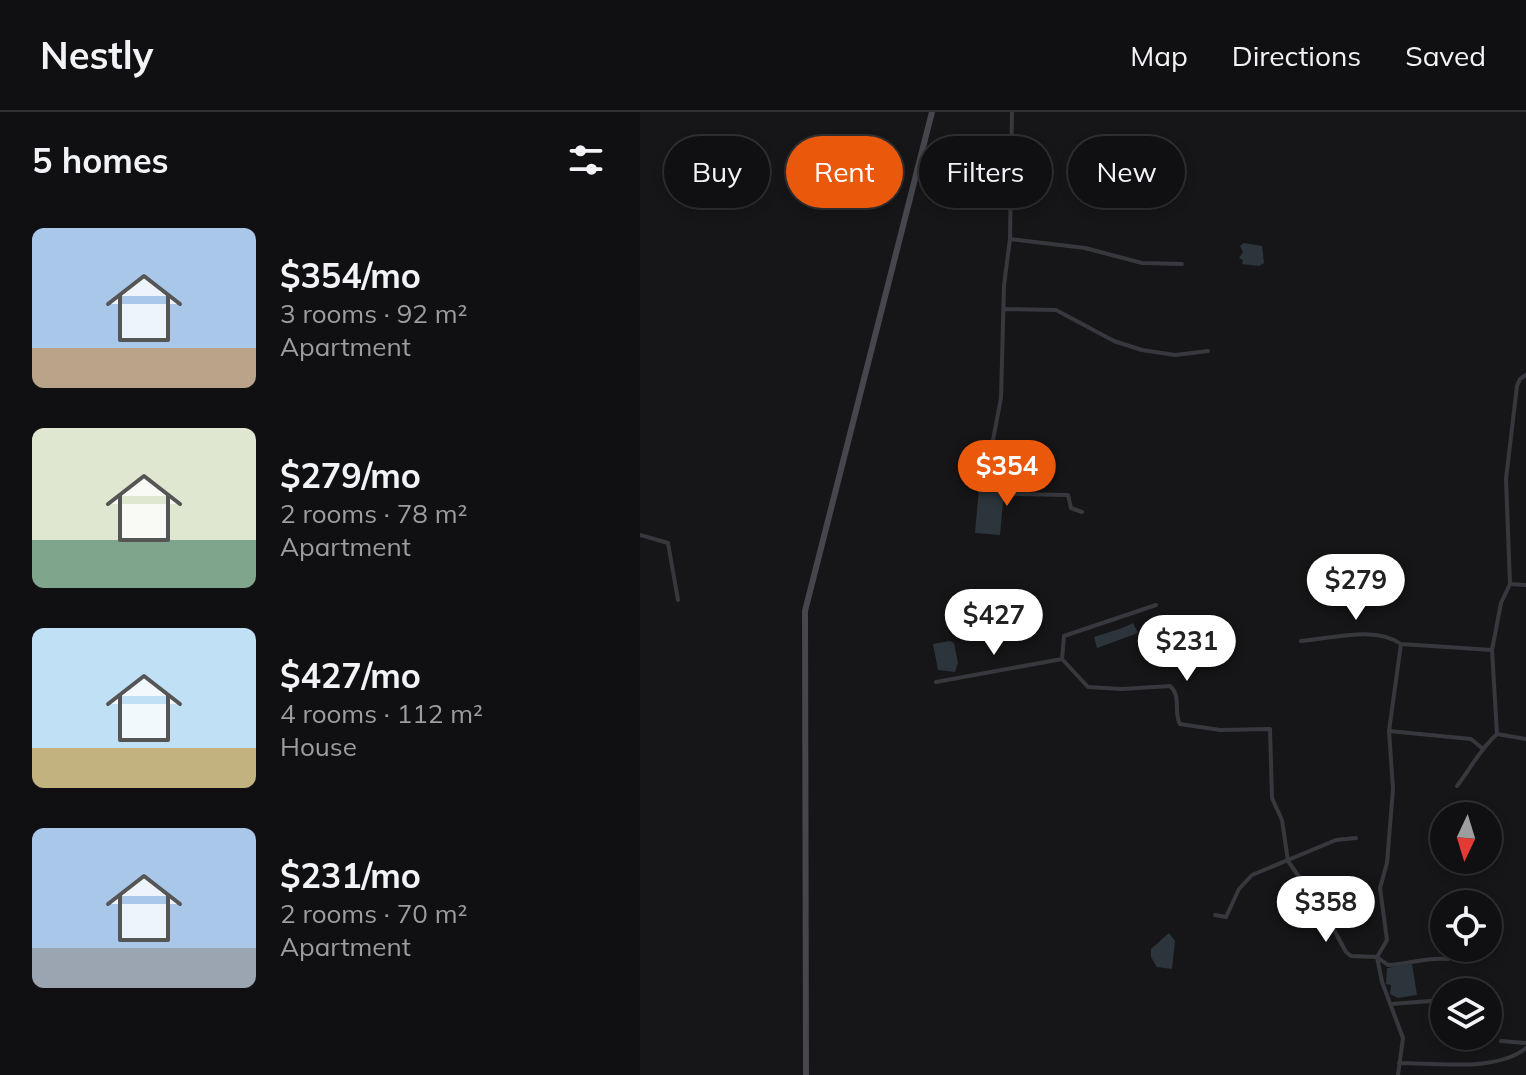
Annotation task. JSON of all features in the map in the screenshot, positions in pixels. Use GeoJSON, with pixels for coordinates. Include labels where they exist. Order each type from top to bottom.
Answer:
{"type":"FeatureCollection","features":[{"type":"Feature","properties":{"kind":"main road"},"geometry":{"type":"LineString","coordinates":[[806,1075],[805,611],[932,112]]}},
{"type":"Feature","properties":{"kind":"street"},"geometry":{"type":"LineString","coordinates":[[962,463],[979,454],[993,440],[1001,398],[1004,285],[1010,239],[1012,112]]}},
{"type":"Feature","properties":{"kind":"street"},"geometry":{"type":"LineString","coordinates":[[1010,239],[1085,248],[1142,263],[1182,264]]}},
{"type":"Feature","properties":{"kind":"street"},"geometry":{"type":"LineString","coordinates":[[1005,309],[1056,310],[1114,341],[1142,350],[1175,355],[1208,351]]}},
{"type":"Feature","properties":{"kind":"street"},"geometry":{"type":"LineString","coordinates":[[1497,734],[1492,650],[1501,603],[1510,584],[1506,479],[1517,386],[1526,375]]}},
{"type":"Feature","properties":{"kind":"street"},"geometry":{"type":"LineString","coordinates":[[979,454],[984,473],[1006,473],[1009,494],[1068,495],[1071,508],[1082,512]]}},
{"type":"Feature","properties":{"kind":"street"},"geometry":{"type":"LineString","coordinates":[[640,535],[668,543],[678,600]]}},
{"type":"Feature","properties":{"kind":"street"},"geometry":{"type":"LineString","coordinates":[[1510,584],[1526,585]]}},
{"type":"Feature","properties":{"kind":"street"},"geometry":{"type":"LineString","coordinates":[[1156,605],[1064,636],[1062,659],[1088,687],[1122,689],[1170,686],[1175,690],[1176,718],[1180,724],[1220,730],[1270,729],[1272,798],[1282,820],[1288,861],[1327,917],[1346,952],[1351,956],[1377,957],[1388,965],[1430,958]]}},
{"type":"Feature","properties":{"kind":"street"},"geometry":{"type":"LineString","coordinates":[[1301,641],[1369,635],[1393,638],[1401,644],[1492,650]]}},
{"type":"Feature","properties":{"kind":"street"},"geometry":{"type":"LineString","coordinates":[[1398,1075],[1403,1038],[1382,982],[1377,957],[1387,940],[1380,888],[1387,863],[1393,789],[1389,731],[1401,644]]}},
{"type":"Feature","properties":{"kind":"street"},"geometry":{"type":"LineString","coordinates":[[936,682],[1062,659]]}},
{"type":"Feature","properties":{"kind":"street"},"geometry":{"type":"LineString","coordinates":[[1389,731],[1471,739],[1482,748]]}},
{"type":"Feature","properties":{"kind":"street"},"geometry":{"type":"LineString","coordinates":[[1497,734],[1526,739]]}},
{"type":"Feature","properties":{"kind":"street"},"geometry":{"type":"LineString","coordinates":[[1457,786],[1482,748],[1497,734]]}},
{"type":"Feature","properties":{"kind":"street"},"geometry":{"type":"LineString","coordinates":[[1215,915],[1226,917],[1239,889],[1252,875],[1336,840],[1356,838]]}},
{"type":"Feature","properties":{"kind":"street"},"geometry":{"type":"LineString","coordinates":[[1391,1004],[1430,1001]]}},
{"type":"Feature","properties":{"kind":"street"},"geometry":{"type":"LineString","coordinates":[[1502,1041],[1526,1046]]}},
{"type":"Feature","properties":{"kind":"street"},"geometry":{"type":"LineString","coordinates":[[1399,1063],[1488,1062],[1517,1055],[1526,1046]]}},
{"type":"Feature","properties":{"kind":"shaded area"},"geometry":{"type":"Polygon","coordinates":[[[1244,243],[1262,246],[1264,263],[1259,266],[1242,264],[1240,246],[1244,243]]]}},
{"type":"Feature","properties":{"kind":"shaded area"},"geometry":{"type":"Polygon","coordinates":[[[979,488],[1002,491],[1006,498],[1000,535],[975,533],[979,488]]]}},
{"type":"Feature","properties":{"kind":"shaded area"},"geometry":{"type":"Polygon","coordinates":[[[1133,623],[1138,633],[1097,648],[1094,637],[1133,623]]]}},
{"type":"Feature","properties":{"kind":"shaded area"},"geometry":{"type":"Polygon","coordinates":[[[954,643],[958,663],[955,672],[938,670],[933,644],[954,643]]]}},
{"type":"Feature","properties":{"kind":"shaded area"},"geometry":{"type":"Polygon","coordinates":[[[1169,933],[1175,941],[1172,969],[1157,967],[1151,957],[1151,949],[1169,933]]]}},
{"type":"Feature","properties":{"kind":"shaded area"},"geometry":{"type":"Polygon","coordinates":[[[1412,964],[1417,995],[1398,998],[1390,994],[1391,985],[1386,984],[1387,968],[1412,964]]]}}]}
